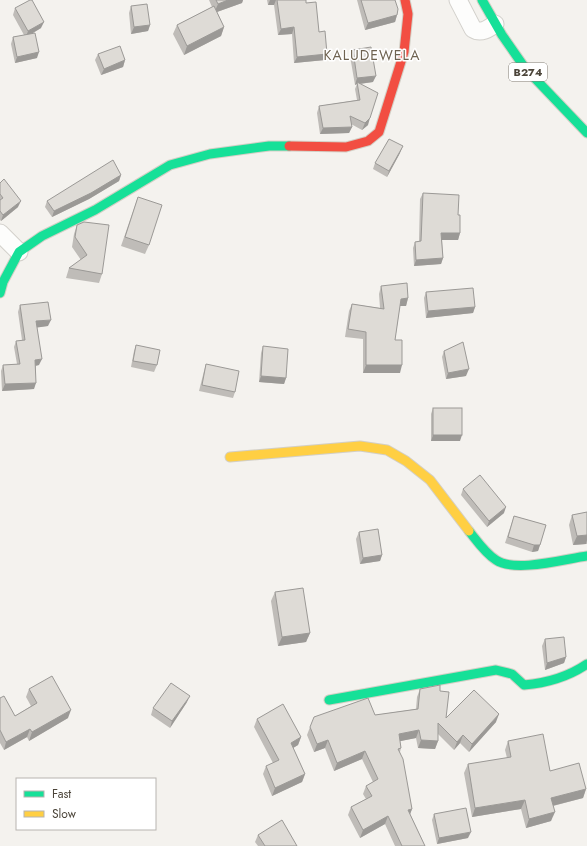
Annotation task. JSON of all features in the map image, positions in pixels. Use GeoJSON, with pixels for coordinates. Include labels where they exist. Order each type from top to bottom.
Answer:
{"type":"FeatureCollection","features":[{"type":"Feature","properties":{"kind":"street"},"geometry":{"type":"LineString","coordinates":[[0,293],[3,282],[19,252],[42,236],[95,210],[170,165],[210,154],[269,146],[346,147],[368,141],[379,132],[404,52],[408,14],[405,0]]}},
{"type":"Feature","properties":{"kind":"street"},"geometry":{"type":"LineString","coordinates":[[458,0],[473,29],[477,31],[486,30],[495,24]]}},
{"type":"Feature","properties":{"kind":"street","name":"B274"},"geometry":{"type":"LineString","coordinates":[[482,0],[499,33],[526,69],[581,118],[587,133]]}},
{"type":"Feature","properties":{"kind":"street"},"geometry":{"type":"LineString","coordinates":[[0,233],[19,252]]}},
{"type":"Feature","properties":{"kind":"street"},"geometry":{"type":"LineString","coordinates":[[230,456],[360,446],[387,450],[406,461],[430,480],[483,549],[497,561],[507,565],[521,566],[587,556]]}},
{"type":"Feature","properties":{"kind":"street"},"geometry":{"type":"LineString","coordinates":[[329,700],[496,670],[509,671],[517,675],[524,685],[539,684],[576,673],[587,664]]}},
{"type":"Feature","properties":{"kind":"building"},"geometry":{"type":"Polygon","coordinates":[[[32,0],[44,22],[28,31],[15,8],[32,0]]]}},
{"type":"Feature","properties":{"kind":"building"},"geometry":{"type":"Polygon","coordinates":[[[216,0],[228,0],[218,4],[216,0]]]}},
{"type":"Feature","properties":{"kind":"building"},"geometry":{"type":"Polygon","coordinates":[[[277,0],[306,0],[306,3],[316,2],[319,32],[325,31],[327,54],[297,57],[294,27],[281,29],[277,0]]]}},
{"type":"Feature","properties":{"kind":"building"},"geometry":{"type":"Polygon","coordinates":[[[361,0],[395,0],[398,9],[397,15],[368,23],[361,0]]]}},
{"type":"Feature","properties":{"kind":"building"},"geometry":{"type":"Polygon","coordinates":[[[147,4],[150,25],[134,27],[131,6],[147,4]]]}},
{"type":"Feature","properties":{"kind":"building"},"geometry":{"type":"Polygon","coordinates":[[[214,6],[224,27],[187,46],[177,25],[214,6]]]}},
{"type":"Feature","properties":{"kind":"building"},"geometry":{"type":"Polygon","coordinates":[[[35,33],[39,52],[17,57],[13,37],[35,33]]]}},
{"type":"Feature","properties":{"kind":"building"},"geometry":{"type":"Polygon","coordinates":[[[120,46],[125,60],[104,69],[98,54],[120,46]]]}},
{"type":"Feature","properties":{"kind":"building"},"geometry":{"type":"Polygon","coordinates":[[[371,47],[376,76],[357,78],[353,50],[371,47]]]}},
{"type":"Feature","properties":{"kind":"building"},"geometry":{"type":"Polygon","coordinates":[[[357,82],[378,93],[370,118],[365,123],[350,116],[352,127],[323,128],[319,106],[360,100],[357,82]]]}},
{"type":"Feature","properties":{"kind":"building"},"geometry":{"type":"Polygon","coordinates":[[[389,139],[403,146],[389,171],[375,163],[389,139]]]}},
{"type":"Feature","properties":{"kind":"building"},"geometry":{"type":"Polygon","coordinates":[[[113,160],[121,175],[91,193],[54,211],[47,201],[113,160]]]}},
{"type":"Feature","properties":{"kind":"building"},"geometry":{"type":"Polygon","coordinates":[[[4,179],[21,201],[3,215],[0,211],[0,200],[3,198],[0,194],[0,183],[4,179]]]}},
{"type":"Feature","properties":{"kind":"building"},"geometry":{"type":"Polygon","coordinates":[[[423,193],[459,195],[458,215],[460,215],[460,233],[441,233],[443,258],[416,260],[415,242],[421,241],[423,193]]]}},
{"type":"Feature","properties":{"kind":"building"},"geometry":{"type":"Polygon","coordinates":[[[138,197],[162,205],[149,245],[125,237],[138,197]]]}},
{"type":"Feature","properties":{"kind":"building"},"geometry":{"type":"Polygon","coordinates":[[[84,222],[109,225],[102,274],[69,268],[87,255],[75,237],[77,225],[84,222]]]}},
{"type":"Feature","properties":{"kind":"building"},"geometry":{"type":"Polygon","coordinates":[[[407,283],[408,298],[401,299],[395,340],[402,340],[402,365],[366,365],[366,332],[348,329],[352,304],[384,309],[381,286],[407,283]]]}},
{"type":"Feature","properties":{"kind":"building"},"geometry":{"type":"Polygon","coordinates":[[[473,288],[475,307],[428,311],[426,292],[473,288]]]}},
{"type":"Feature","properties":{"kind":"building"},"geometry":{"type":"Polygon","coordinates":[[[48,302],[51,320],[36,321],[42,359],[35,360],[36,383],[5,384],[3,365],[20,364],[16,341],[25,340],[20,305],[48,302]]]}},
{"type":"Feature","properties":{"kind":"building"},"geometry":{"type":"Polygon","coordinates":[[[463,342],[469,369],[448,373],[444,351],[463,342]]]}},
{"type":"Feature","properties":{"kind":"building"},"geometry":{"type":"Polygon","coordinates":[[[136,345],[160,350],[157,365],[133,361],[136,345]]]}},
{"type":"Feature","properties":{"kind":"building"},"geometry":{"type":"Polygon","coordinates":[[[263,346],[288,349],[286,378],[261,376],[263,346]]]}},
{"type":"Feature","properties":{"kind":"building"},"geometry":{"type":"Polygon","coordinates":[[[206,364],[239,371],[235,392],[202,385],[206,364]]]}},
{"type":"Feature","properties":{"kind":"building"},"geometry":{"type":"Polygon","coordinates":[[[433,408],[462,408],[462,435],[433,435],[433,408]]]}},
{"type":"Feature","properties":{"kind":"building"},"geometry":{"type":"Polygon","coordinates":[[[480,475],[506,507],[489,521],[463,489],[480,475]]]}},
{"type":"Feature","properties":{"kind":"building"},"geometry":{"type":"Polygon","coordinates":[[[587,512],[587,535],[577,536],[572,515],[587,512]]]}},
{"type":"Feature","properties":{"kind":"building"},"geometry":{"type":"Polygon","coordinates":[[[514,516],[546,525],[540,545],[534,545],[508,537],[514,516]]]}},
{"type":"Feature","properties":{"kind":"building"},"geometry":{"type":"Polygon","coordinates":[[[378,529],[382,555],[363,558],[359,532],[378,529]]]}},
{"type":"Feature","properties":{"kind":"building"},"geometry":{"type":"Polygon","coordinates":[[[303,588],[310,633],[282,637],[275,592],[303,588]]]}},
{"type":"Feature","properties":{"kind":"building"},"geometry":{"type":"Polygon","coordinates":[[[564,637],[566,657],[547,663],[545,639],[564,637]]]}},
{"type":"Feature","properties":{"kind":"building"},"geometry":{"type":"Polygon","coordinates":[[[52,676],[71,710],[32,732],[30,729],[6,742],[0,730],[0,698],[4,696],[15,716],[37,703],[29,689],[52,676]]]}},
{"type":"Feature","properties":{"kind":"building"},"geometry":{"type":"Polygon","coordinates":[[[171,683],[190,696],[172,721],[153,708],[171,683]]]}},
{"type":"Feature","properties":{"kind":"building"},"geometry":{"type":"Polygon","coordinates":[[[440,685],[440,691],[449,692],[446,718],[474,690],[499,714],[472,744],[463,735],[457,742],[438,723],[438,741],[421,740],[419,730],[399,734],[401,748],[398,749],[403,759],[412,809],[408,810],[425,846],[402,846],[388,816],[363,830],[351,807],[372,796],[366,786],[378,779],[365,751],[337,763],[328,740],[317,744],[310,727],[314,717],[368,698],[375,715],[418,709],[420,689],[440,685]]]}},
{"type":"Feature","properties":{"kind":"building"},"geometry":{"type":"Polygon","coordinates":[[[283,704],[301,737],[291,743],[305,774],[275,788],[266,766],[279,760],[257,719],[283,704]]]}},
{"type":"Feature","properties":{"kind":"building"},"geometry":{"type":"Polygon","coordinates":[[[543,734],[550,771],[579,763],[586,789],[551,798],[555,812],[529,819],[525,800],[475,808],[468,764],[511,757],[508,741],[543,734]]]}},
{"type":"Feature","properties":{"kind":"building"},"geometry":{"type":"Polygon","coordinates":[[[466,808],[471,832],[439,838],[434,814],[466,808]]]}},
{"type":"Feature","properties":{"kind":"building"},"geometry":{"type":"Polygon","coordinates":[[[282,820],[297,846],[265,846],[258,835],[282,820]]]}},
{"type":"Feature","properties":{"kind":"traffic: fast"},"geometry":{"type":"LineString","coordinates":[[482,0],[502,35],[525,68],[587,133]]}},
{"type":"Feature","properties":{"kind":"traffic: fast"},"geometry":{"type":"LineString","coordinates":[[0,293],[3,282],[19,252],[42,236],[95,210],[170,165],[210,154],[269,146],[289,146]]}},
{"type":"Feature","properties":{"kind":"traffic: fast"},"geometry":{"type":"LineString","coordinates":[[469,531],[488,554],[504,564],[540,564],[587,556]]}},
{"type":"Feature","properties":{"kind":"traffic: fast"},"geometry":{"type":"LineString","coordinates":[[329,700],[496,670],[512,674],[524,685],[533,684],[565,676],[587,664]]}},
{"type":"Feature","properties":{"kind":"traffic: slow"},"geometry":{"type":"LineString","coordinates":[[230,457],[360,446],[387,450],[406,461],[430,480],[469,531]]}},
{"type":"Feature","properties":{"kind":"traffic: jam"},"geometry":{"type":"LineString","coordinates":[[289,146],[346,147],[368,141],[379,132],[404,52],[408,14],[405,0]]}},
{"type":"Feature","properties":{"kind":"district","name":"KALUDEWELA"},"geometry":{"type":"Point","coordinates":[372,55]}}]}
